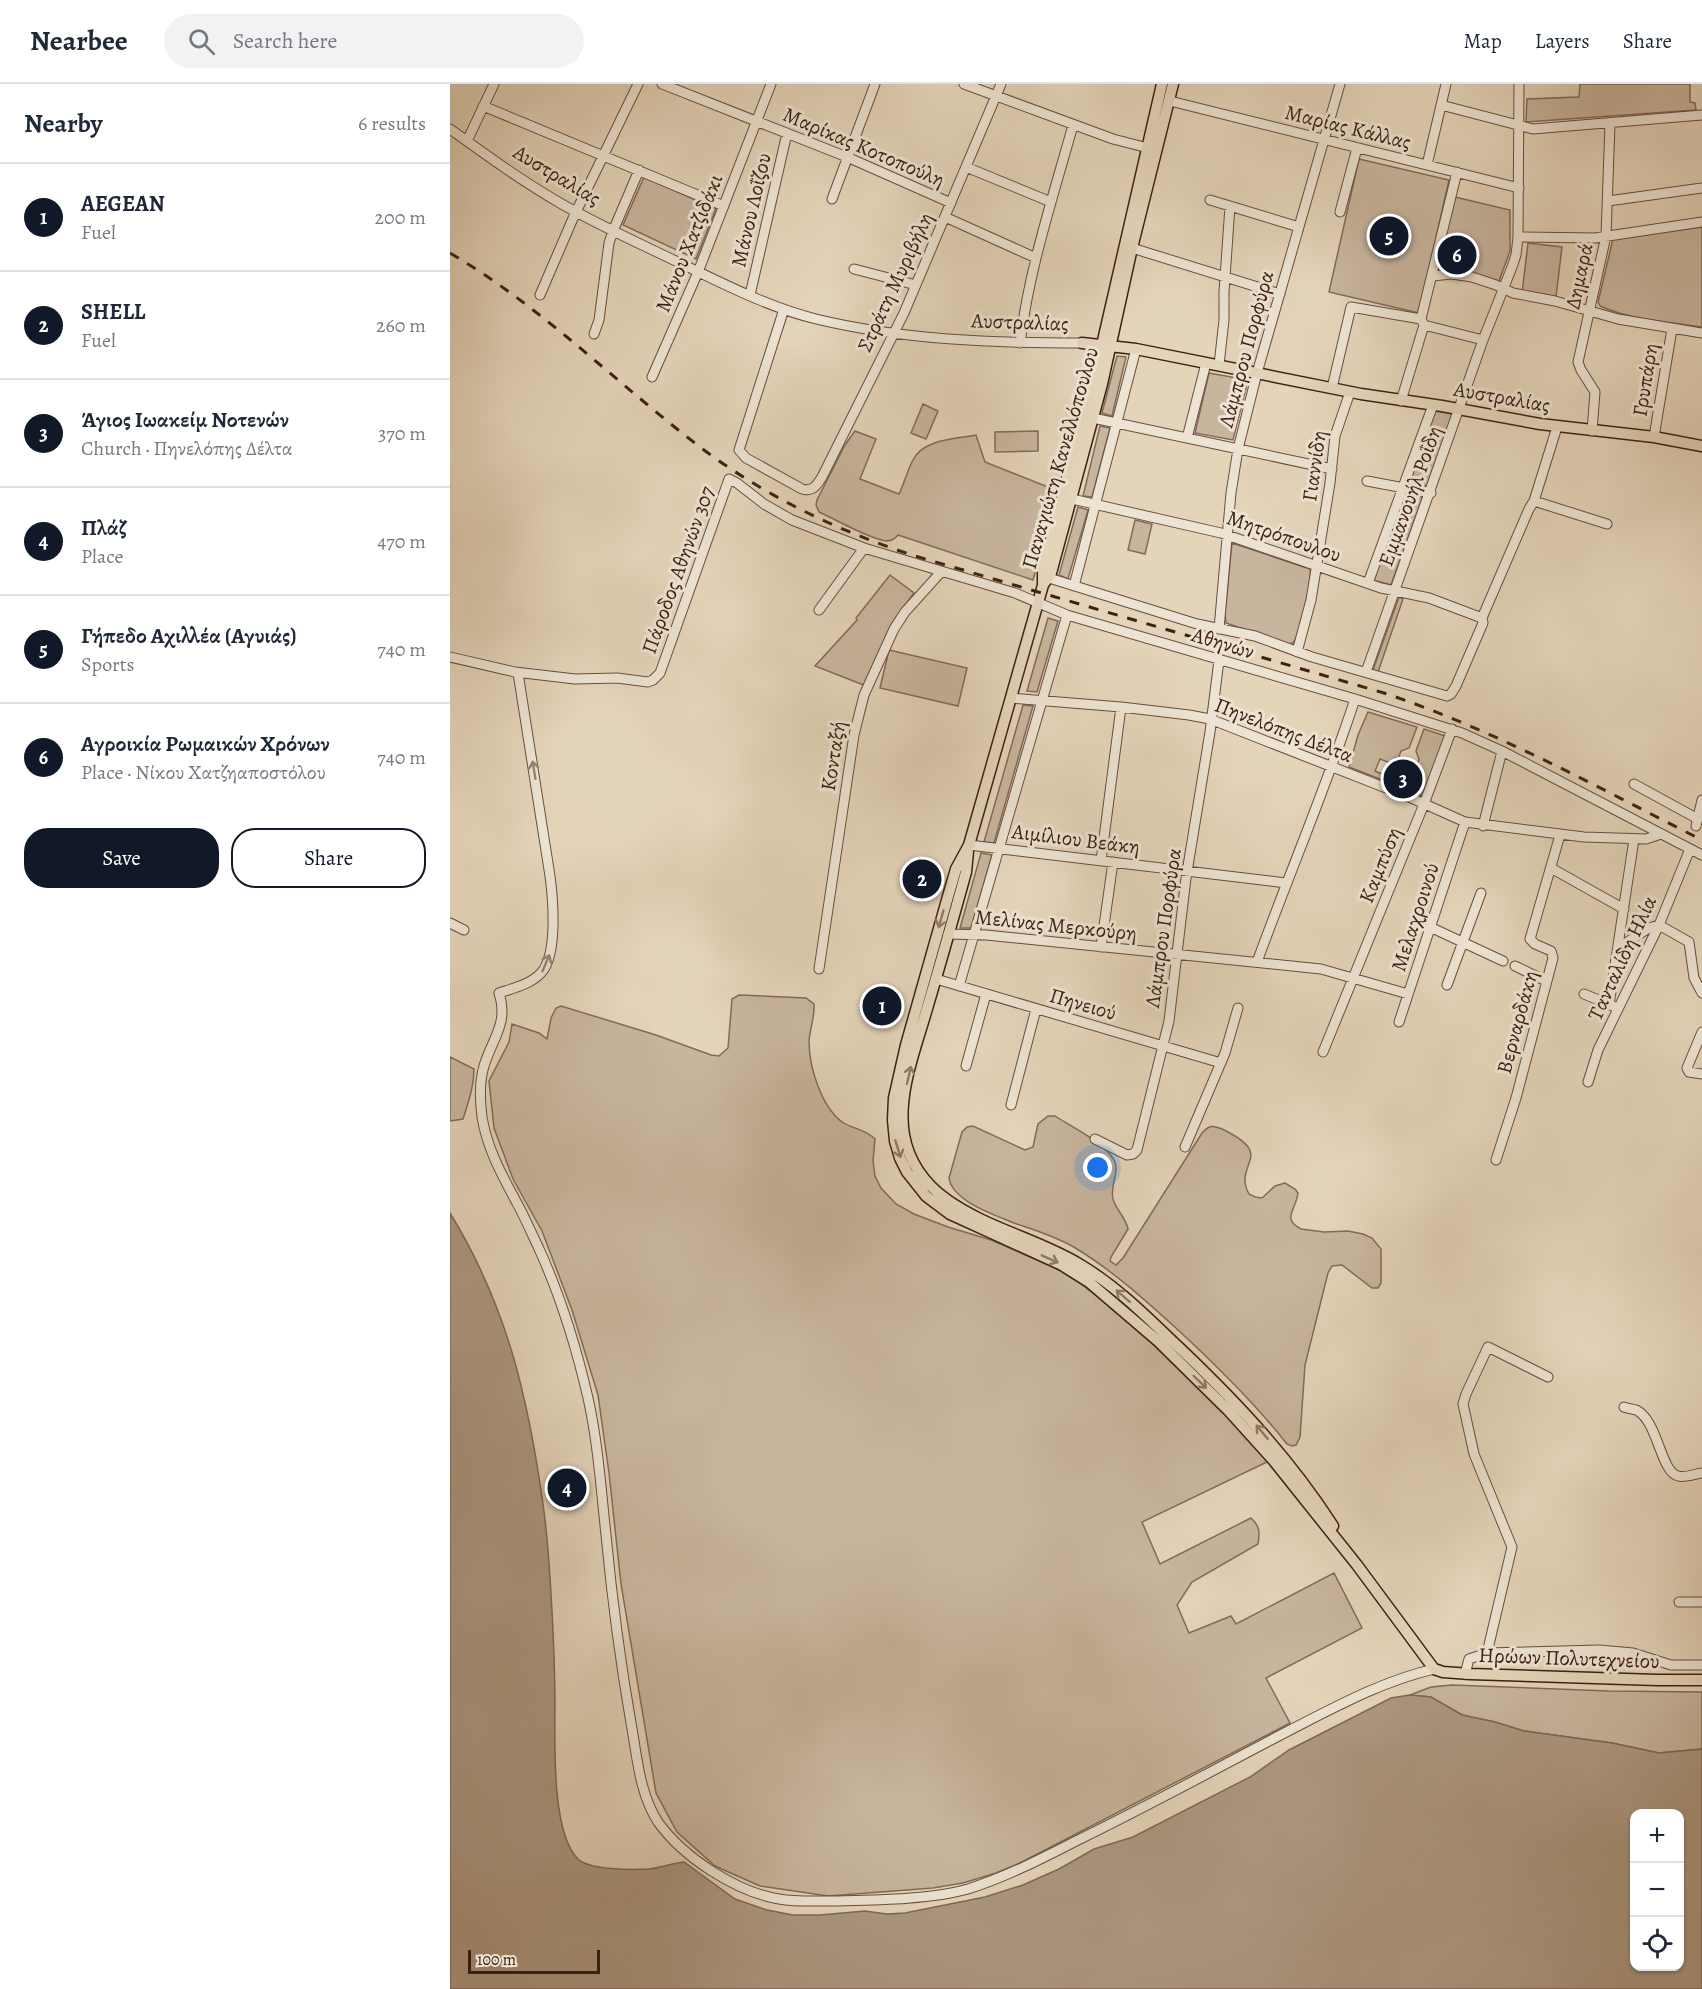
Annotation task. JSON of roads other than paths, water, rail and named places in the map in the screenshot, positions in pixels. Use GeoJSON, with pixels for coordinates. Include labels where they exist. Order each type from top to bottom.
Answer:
{"type":"FeatureCollection","features":[{"type":"Feature","properties":{"kind":"main road","name":"Παναγιώτη Κανελλόπουλου"},"geometry":{"type":"LineString","coordinates":[[1046,581],[1072,499],[1093,418],[1162,84]]}},
{"type":"Feature","properties":{"kind":"main road","name":"Παναγιώτη Κανελλόπουλου"},"geometry":{"type":"LineString","coordinates":[[1046,581],[1043,570],[1107,345],[1173,84]]}},
{"type":"Feature","properties":{"kind":"main road","name":"Αυστραλίας"},"geometry":{"type":"LineString","coordinates":[[1082,343],[1136,349],[1350,392],[1557,427],[1654,437],[1702,446]]}},
{"type":"Feature","properties":{"kind":"main road"},"geometry":{"type":"LineString","coordinates":[[1046,581],[969,844],[956,869],[896,1089],[893,1112],[894,1134],[903,1166],[920,1189],[943,1209],[990,1234],[1062,1265],[1089,1282],[1115,1302],[1184,1366],[1274,1461],[1357,1565],[1434,1669]]}},
{"type":"Feature","properties":{"kind":"main road"},"geometry":{"type":"LineString","coordinates":[[969,844],[967,869],[914,1056],[903,1108],[903,1129],[907,1148],[922,1178],[937,1193],[958,1207],[1080,1264],[1107,1283],[1143,1314],[1220,1386],[1254,1422],[1310,1492],[1357,1565]]}},
{"type":"Feature","properties":{"kind":"main road","name":"Ηρώων Πολυτεχνείου"},"geometry":{"type":"LineString","coordinates":[[1434,1669],[1465,1674],[1702,1680]]}},
{"type":"Feature","properties":{"kind":"street"},"geometry":{"type":"LineString","coordinates":[[467,141],[494,84]]}},
{"type":"Feature","properties":{"kind":"street"},"geometry":{"type":"LineString","coordinates":[[540,295],[576,212],[638,84]]}},
{"type":"Feature","properties":{"kind":"street","name":"Μαρίκας Κοτοπούλη"},"geometry":{"type":"LineString","coordinates":[[662,84],[847,157],[951,203]]}},
{"type":"Feature","properties":{"kind":"street","name":"Μάνου Χατζιδάκι"},"geometry":{"type":"LineString","coordinates":[[652,377],[698,272],[771,84]]}},
{"type":"Feature","properties":{"kind":"street"},"geometry":{"type":"LineString","coordinates":[[832,199],[875,84]]}},
{"type":"Feature","properties":{"kind":"street"},"geometry":{"type":"LineString","coordinates":[[964,84],[1113,140],[1148,148]]}},
{"type":"Feature","properties":{"kind":"street","name":"Στράτη Μυριβήλη"},"geometry":{"type":"LineString","coordinates":[[784,309],[743,435],[740,452],[746,458],[800,488],[811,489],[822,477],[916,285],[1001,84]]}},
{"type":"Feature","properties":{"kind":"street","name":"Λάμπρου Πορφύρα"},"geometry":{"type":"LineString","coordinates":[[1219,629],[1227,535],[1238,449],[1257,373],[1340,84]]}},
{"type":"Feature","properties":{"kind":"street"},"geometry":{"type":"LineString","coordinates":[[1427,165],[1446,84]]}},
{"type":"Feature","properties":{"kind":"street","name":"Εμμανουήλ Ροΐδη"},"geometry":{"type":"LineString","coordinates":[[1366,672],[1431,493],[1483,340],[1516,255],[1519,188],[1519,84]]}},
{"type":"Feature","properties":{"kind":"street","name":"Μαρίας Κάλλας"},"geometry":{"type":"LineString","coordinates":[[1170,101],[1519,188]]}},
{"type":"Feature","properties":{"kind":"street"},"geometry":{"type":"LineString","coordinates":[[1441,105],[1519,126],[1543,129],[1702,115]]}},
{"type":"Feature","properties":{"kind":"street"},"geometry":{"type":"LineString","coordinates":[[483,106],[724,206]]}},
{"type":"Feature","properties":{"kind":"street","name":"Δημαρά"},"geometry":{"type":"LineString","coordinates":[[1592,431],[1594,392],[1578,362],[1591,312],[1606,236],[1610,124]]}},
{"type":"Feature","properties":{"kind":"street"},"geometry":{"type":"LineString","coordinates":[[1020,343],[1036,258],[1073,125]]}},
{"type":"Feature","properties":{"kind":"street","name":"Αυστραλίας"},"geometry":{"type":"LineString","coordinates":[[450,129],[530,184],[576,212],[698,272],[784,309],[825,321],[893,334],[1020,343],[1082,343]]}},
{"type":"Feature","properties":{"kind":"street","name":"Μάνου Λοΐζου"},"geometry":{"type":"LineString","coordinates":[[750,295],[787,133]]}},
{"type":"Feature","properties":{"kind":"street"},"geometry":{"type":"LineString","coordinates":[[1340,212],[1357,148]]}},
{"type":"Feature","properties":{"kind":"street"},"geometry":{"type":"LineString","coordinates":[[966,167],[1051,202]]}},
{"type":"Feature","properties":{"kind":"street"},"geometry":{"type":"LineString","coordinates":[[594,334],[599,320],[604,269],[613,231],[639,171]]}},
{"type":"Feature","properties":{"kind":"street"},"geometry":{"type":"LineString","coordinates":[[1401,401],[1423,322],[1457,172]]}},
{"type":"Feature","properties":{"kind":"street"},"geometry":{"type":"LineString","coordinates":[[1608,201],[1702,188]]}},
{"type":"Feature","properties":{"kind":"street"},"geometry":{"type":"LineString","coordinates":[[1210,200],[1299,227]]}},
{"type":"Feature","properties":{"kind":"street"},"geometry":{"type":"LineString","coordinates":[[1220,365],[1230,206]]}},
{"type":"Feature","properties":{"kind":"street","name":"Μαρίκας Κοτοπούλη"},"geometry":{"type":"LineString","coordinates":[[945,217],[1036,258]]}},
{"type":"Feature","properties":{"kind":"street"},"geometry":{"type":"LineString","coordinates":[[1518,237],[1587,238],[1702,222]]}},
{"type":"Feature","properties":{"kind":"street"},"geometry":{"type":"LineString","coordinates":[[1132,248],[1280,294]]}},
{"type":"Feature","properties":{"kind":"street"},"geometry":{"type":"LineString","coordinates":[[854,269],[916,285]]}},
{"type":"Feature","properties":{"kind":"street"},"geometry":{"type":"LineString","coordinates":[[1432,276],[1447,274],[1464,276],[1492,283],[1514,293],[1555,301],[1618,320],[1702,333]]}},
{"type":"Feature","properties":{"kind":"street"},"geometry":{"type":"LineString","coordinates":[[1332,388],[1351,307],[1423,322],[1483,340]]}},
{"type":"Feature","properties":{"kind":"street","name":"Γρυπάρη"},"geometry":{"type":"LineString","coordinates":[[1654,437],[1672,329]]}},
{"type":"Feature","properties":{"kind":"street"},"geometry":{"type":"LineString","coordinates":[[1074,586],[1136,349]]}},
{"type":"Feature","properties":{"kind":"street"},"geometry":{"type":"LineString","coordinates":[[1187,438],[1206,363]]}},
{"type":"Feature","properties":{"kind":"street","name":"Γιαννίδη"},"geometry":{"type":"LineString","coordinates":[[1297,652],[1308,611],[1332,469],[1335,436],[1350,392]]}},
{"type":"Feature","properties":{"kind":"street"},"geometry":{"type":"LineString","coordinates":[[1368,583],[1433,405]]}},
{"type":"Feature","properties":{"kind":"street"},"geometry":{"type":"LineString","coordinates":[[1093,418],[1332,469]]}},
{"type":"Feature","properties":{"kind":"street"},"geometry":{"type":"LineString","coordinates":[[1046,581],[1074,586],[1197,624],[1256,636],[1297,652],[1449,696],[1456,686],[1483,623],[1482,618],[1534,501],[1557,427]]}},
{"type":"Feature","properties":{"kind":"street","name":"Αθηνών"},"geometry":{"type":"LineString","coordinates":[[729,479],[764,504],[792,520],[864,548],[1015,593],[1066,615],[1452,729],[1502,751],[1702,855]]}},
{"type":"Feature","properties":{"kind":"street","name":"Πάροδος Αθηνών 307"},"geometry":{"type":"LineString","coordinates":[[450,657],[518,673],[586,679],[628,678],[642,682],[654,680],[704,555],[729,479]]}},
{"type":"Feature","properties":{"kind":"street"},"geometry":{"type":"LineString","coordinates":[[1367,481],[1431,493]]}},
{"type":"Feature","properties":{"kind":"street","name":"Μητρόπουλου"},"geometry":{"type":"LineString","coordinates":[[1072,499],[1227,535],[1368,583],[1429,598],[1482,618]]}},
{"type":"Feature","properties":{"kind":"street"},"geometry":{"type":"LineString","coordinates":[[1534,501],[1606,524]]}},
{"type":"Feature","properties":{"kind":"street"},"geometry":{"type":"LineString","coordinates":[[819,610],[864,548]]}},
{"type":"Feature","properties":{"kind":"street","name":"Κονταξή"},"geometry":{"type":"LineString","coordinates":[[819,969],[859,710],[898,622],[912,602],[941,572]]}},
{"type":"Feature","properties":{"kind":"street"},"geometry":{"type":"LineString","coordinates":[[959,986],[1066,615]]}},
{"type":"Feature","properties":{"kind":"street","name":"Λάμπρου Πορφύρα"},"geometry":{"type":"LineString","coordinates":[[1095,1139],[1127,1155],[1131,1156],[1135,1153],[1163,1046],[1171,1007],[1187,871],[1212,720],[1219,660]]}},
{"type":"Feature","properties":{"kind":"street"},"geometry":{"type":"LineString","coordinates":[[518,673],[552,892],[551,947],[547,965],[537,976],[523,985],[499,993],[503,1005],[503,1016],[483,1071],[481,1103],[483,1121],[496,1164],[521,1211],[562,1302],[587,1395],[597,1454],[620,1654],[642,1782],[651,1809],[663,1827],[688,1852],[712,1871],[749,1890],[770,1897],[788,1900],[880,1899],[968,1888],[1025,1865],[1137,1812],[1348,1700],[1383,1684],[1434,1669]]}},
{"type":"Feature","properties":{"kind":"street","name":"Πηνελόπης Δέλτα"},"geometry":{"type":"LineString","coordinates":[[1011,698],[1121,707],[1190,715],[1212,720],[1257,739],[1292,750],[1464,822],[1483,826],[1560,835],[1634,839],[1650,839],[1661,834]]}},
{"type":"Feature","properties":{"kind":"street"},"geometry":{"type":"LineString","coordinates":[[1257,962],[1333,767],[1355,699]]}},
{"type":"Feature","properties":{"kind":"street"},"geometry":{"type":"LineString","coordinates":[[1101,861],[1121,707]]}},
{"type":"Feature","properties":{"kind":"street","name":"Καμπύση"},"geometry":{"type":"LineString","coordinates":[[1323,1052],[1424,804],[1452,729]]}},
{"type":"Feature","properties":{"kind":"street"},"geometry":{"type":"LineString","coordinates":[[1483,826],[1502,751]]}},
{"type":"Feature","properties":{"kind":"street"},"geometry":{"type":"LineString","coordinates":[[1634,784],[1697,822],[1702,800]]}},
{"type":"Feature","properties":{"kind":"street","name":"Μελαχροινού"},"geometry":{"type":"LineString","coordinates":[[1399,1022],[1464,822]]}},
{"type":"Feature","properties":{"kind":"street","name":"Βερναρδάκη"},"geometry":{"type":"LineString","coordinates":[[1496,1160],[1520,1081],[1553,953],[1533,943],[1530,939],[1560,835]]}},
{"type":"Feature","properties":{"kind":"street"},"geometry":{"type":"LineString","coordinates":[[1584,994],[1613,1006],[1617,948],[1634,839]]}},
{"type":"Feature","properties":{"kind":"street","name":"Αιμίλιου Βεάκη"},"geometry":{"type":"LineString","coordinates":[[969,844],[1286,883]]}},
{"type":"Feature","properties":{"kind":"street","name":"Τανταλίδη Ηλία"},"geometry":{"type":"LineString","coordinates":[[1588,1082],[1613,1006],[1659,925],[1690,849]]}},
{"type":"Feature","properties":{"kind":"street"},"geometry":{"type":"LineString","coordinates":[[1101,947],[1113,862]]}},
{"type":"Feature","properties":{"kind":"street"},"geometry":{"type":"LineString","coordinates":[[1551,868],[1624,909]]}},
{"type":"Feature","properties":{"kind":"street"},"geometry":{"type":"LineString","coordinates":[[1448,985],[1481,893]]}},
{"type":"Feature","properties":{"kind":"street"},"geometry":{"type":"LineString","coordinates":[[450,922],[464,930]]}},
{"type":"Feature","properties":{"kind":"street"},"geometry":{"type":"LineString","coordinates":[[1617,948],[1649,928],[1659,925],[1689,942],[1694,978],[1702,993]]}},
{"type":"Feature","properties":{"kind":"street"},"geometry":{"type":"LineString","coordinates":[[1430,927],[1503,961]]}},
{"type":"Feature","properties":{"kind":"street","name":"Μελίνας Μερκούρη"},"geometry":{"type":"LineString","coordinates":[[948,934],[974,934],[1326,970],[1408,994]]}},
{"type":"Feature","properties":{"kind":"street"},"geometry":{"type":"LineString","coordinates":[[1515,966],[1546,981]]}},
{"type":"Feature","properties":{"kind":"street","name":"Πηνειού"},"geometry":{"type":"LineString","coordinates":[[936,979],[1221,1063]]}},
{"type":"Feature","properties":{"kind":"street"},"geometry":{"type":"LineString","coordinates":[[966,1066],[986,994]]}},
{"type":"Feature","properties":{"kind":"street"},"geometry":{"type":"LineString","coordinates":[[1185,1147],[1221,1063],[1238,1008]]}},
{"type":"Feature","properties":{"kind":"street"},"geometry":{"type":"LineString","coordinates":[[1011,1105],[1036,1009]]}},
{"type":"Feature","properties":{"kind":"street"},"geometry":{"type":"LineString","coordinates":[[1702,1032],[1688,1068],[1689,1072],[1702,1074]]}},
{"type":"Feature","properties":{"kind":"street"},"geometry":{"type":"LineString","coordinates":[[1487,1653],[1512,1549],[1474,1454],[1463,1400],[1488,1347],[1548,1377]]}},
{"type":"Feature","properties":{"kind":"street"},"geometry":{"type":"LineString","coordinates":[[1624,1407],[1639,1412],[1647,1420],[1654,1431],[1669,1469],[1674,1474],[1680,1476],[1702,1473]]}},
{"type":"Feature","properties":{"kind":"street"},"geometry":{"type":"LineString","coordinates":[[1679,1602],[1702,1602]]}},
{"type":"Feature","properties":{"kind":"street"},"geometry":{"type":"LineString","coordinates":[[1465,1674],[1469,1659],[1487,1653],[1563,1650],[1613,1651],[1641,1655],[1671,1665],[1702,1665]]}},
{"type":"Feature","properties":{"kind":"railway"},"geometry":{"type":"LineString","coordinates":[[450,253],[518,298],[708,453],[732,470],[807,513],[887,547],[915,556],[1384,693],[1466,724],[1545,760],[1702,840]]}},
{"type":"Feature","properties":{"kind":"place","name":"Γήπεδο Αχιλλέα (Αγυιάς)"},"geometry":{"type":"Point","coordinates":[1389,236]}},
{"type":"Feature","properties":{"kind":"place","name":"Αγροικία Ρωμαικών Χρόνων"},"geometry":{"type":"Point","coordinates":[1457,255]}},
{"type":"Feature","properties":{"kind":"place","name":"Άγιος Ιωακείμ Νοτενών"},"geometry":{"type":"Point","coordinates":[1403,779]}},
{"type":"Feature","properties":{"kind":"place","name":"SHELL"},"geometry":{"type":"Point","coordinates":[922,879]}},
{"type":"Feature","properties":{"kind":"place","name":"AEGEAN"},"geometry":{"type":"Point","coordinates":[882,1006]}},
{"type":"Feature","properties":{"kind":"place","name":"Πλάζ"},"geometry":{"type":"Point","coordinates":[567,1488]}}]}
